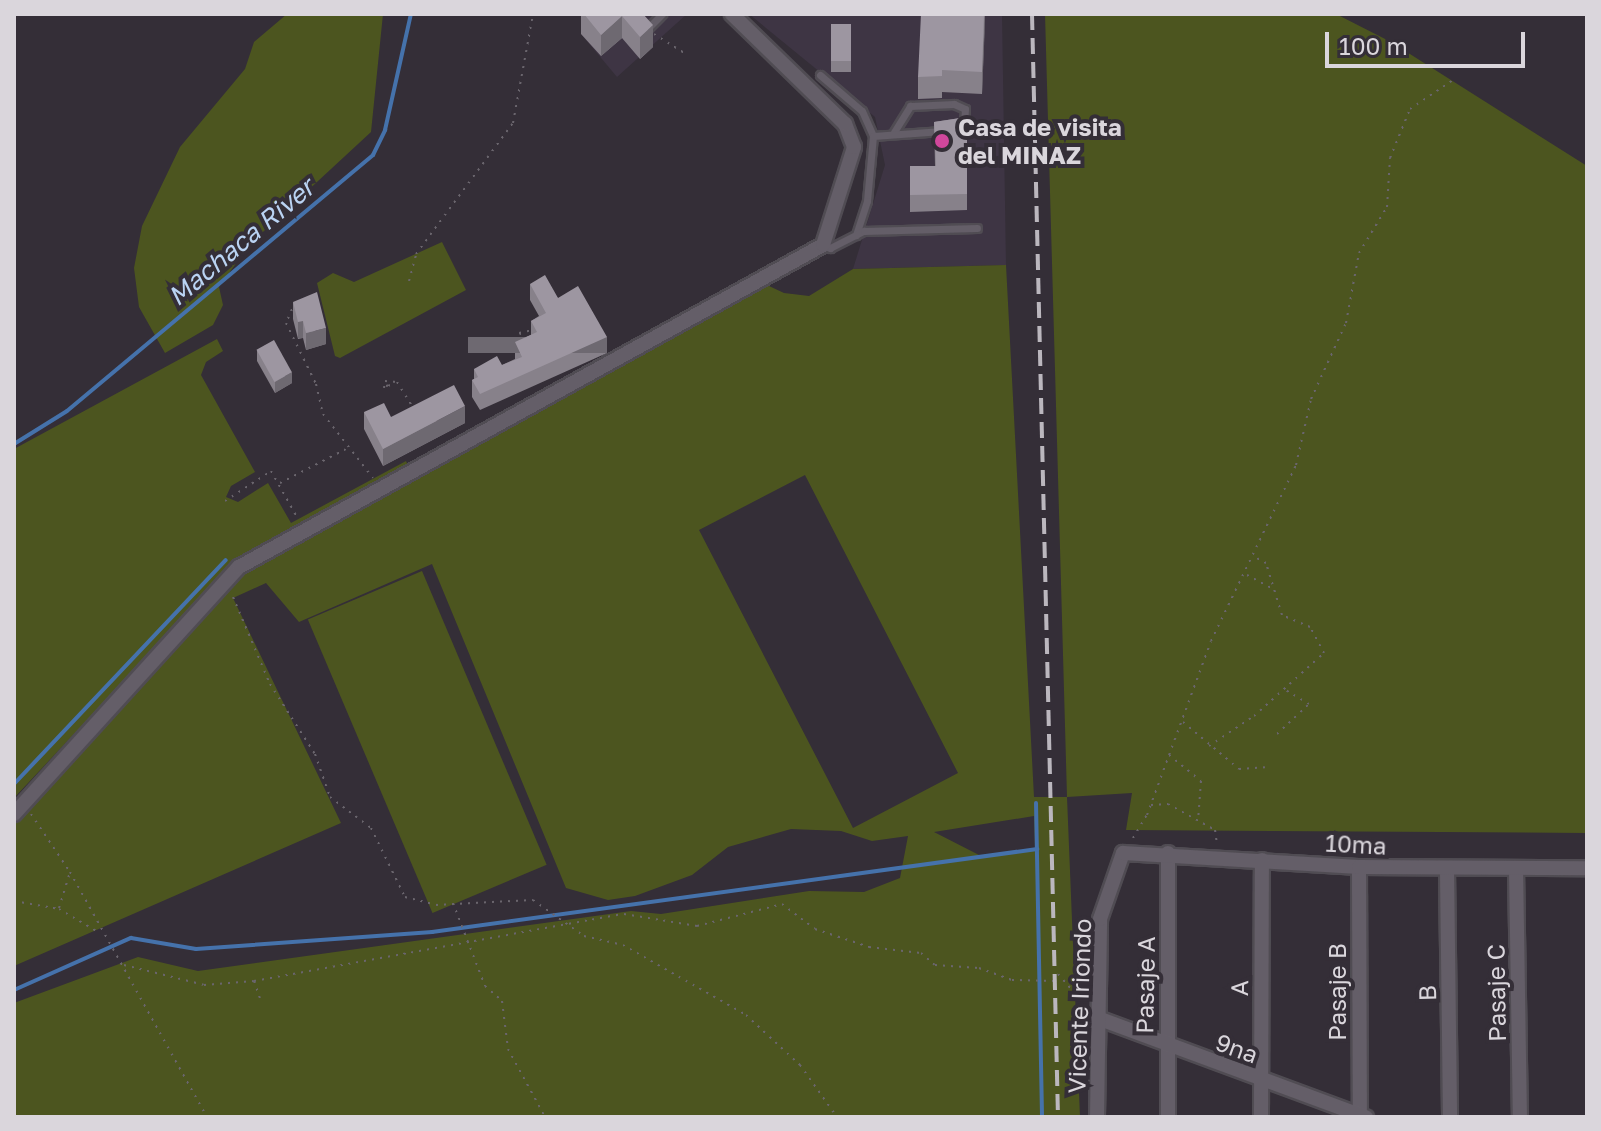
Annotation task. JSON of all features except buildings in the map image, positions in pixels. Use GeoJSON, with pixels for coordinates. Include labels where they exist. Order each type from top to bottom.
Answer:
{"type":"FeatureCollection","features":[{"type":"Feature","properties":{"kind":"street"},"geometry":{"type":"LineString","coordinates":[[18,809],[224,581],[305,531],[823,245],[854,147],[845,124],[732,14]]}},
{"type":"Feature","properties":{"kind":"street","name":"10ma"},"geometry":{"type":"LineString","coordinates":[[1123,853],[1168,853],[1359,867],[1587,868]]}},
{"type":"Feature","properties":{"kind":"street","name":"Vicente Iriondo"},"geometry":{"type":"LineString","coordinates":[[1097,1117],[1095,1017],[1100,919],[1123,853]]}},
{"type":"Feature","properties":{"kind":"street","name":"Pasaje A"},"geometry":{"type":"LineString","coordinates":[[1168,853],[1168,1117]]}},
{"type":"Feature","properties":{"kind":"street","name":"A"},"geometry":{"type":"LineString","coordinates":[[1261,1117],[1262,860]]}},
{"type":"Feature","properties":{"kind":"street","name":"Pasaje B"},"geometry":{"type":"LineString","coordinates":[[1359,867],[1362,1116]]}},
{"type":"Feature","properties":{"kind":"street","name":"Pasaje C"},"geometry":{"type":"LineString","coordinates":[[1516,868],[1520,1117]]}},
{"type":"Feature","properties":{"kind":"street","name":"B"},"geometry":{"type":"LineString","coordinates":[[1447,869],[1450,1117]]}},
{"type":"Feature","properties":{"kind":"street","name":"9na"},"geometry":{"type":"LineString","coordinates":[[1095,1017],[1362,1116]]}},
{"type":"Feature","properties":{"kind":"lane"},"geometry":{"type":"LineString","coordinates":[[646,30],[662,14]]}},
{"type":"Feature","properties":{"kind":"lane"},"geometry":{"type":"LineString","coordinates":[[820,75],[862,111],[873,136],[867,201],[856,235]]}},
{"type":"Feature","properties":{"kind":"lane"},"geometry":{"type":"LineString","coordinates":[[873,136],[894,132],[955,130],[965,122],[965,109],[954,104],[910,106],[894,132]]}},
{"type":"Feature","properties":{"kind":"lane"},"geometry":{"type":"LineString","coordinates":[[823,245],[830,248],[856,235],[977,228]]}},
{"type":"Feature","properties":{"kind":"path"},"geometry":{"type":"LineString","coordinates":[[409,281],[416,254],[513,123],[533,14]]}},
{"type":"Feature","properties":{"kind":"path"},"geometry":{"type":"LineString","coordinates":[[646,30],[685,53]]}},
{"type":"Feature","properties":{"kind":"path"},"geometry":{"type":"LineString","coordinates":[[1123,853],[1150,805],[1211,641],[1296,465],[1311,399],[1346,323],[1359,253],[1387,207],[1390,158],[1410,109],[1432,90],[1456,78]]}},
{"type":"Feature","properties":{"kind":"path"},"geometry":{"type":"LineString","coordinates":[[302,301],[292,303],[286,323],[316,384],[323,414],[348,448],[360,455],[379,490]]}},
{"type":"Feature","properties":{"kind":"path"},"geometry":{"type":"LineString","coordinates":[[531,346],[526,334],[522,336],[519,333],[537,327]]}},
{"type":"Feature","properties":{"kind":"path"},"geometry":{"type":"LineString","coordinates":[[386,386],[390,385],[384,388],[382,384],[385,381],[397,382],[420,419]]}},
{"type":"Feature","properties":{"kind":"path"},"geometry":{"type":"LineString","coordinates":[[279,483],[348,448]]}},
{"type":"Feature","properties":{"kind":"path"},"geometry":{"type":"LineString","coordinates":[[225,501],[264,472],[271,471],[305,531]]}},
{"type":"Feature","properties":{"kind":"path"},"geometry":{"type":"LineString","coordinates":[[1209,746],[1324,653],[1310,627],[1282,615],[1266,563],[1253,556]]}},
{"type":"Feature","properties":{"kind":"path"},"geometry":{"type":"LineString","coordinates":[[1246,574],[1273,589]]}},
{"type":"Feature","properties":{"kind":"path"},"geometry":{"type":"LineString","coordinates":[[224,581],[270,684],[315,754],[330,797],[371,828],[405,897],[436,905],[453,901],[533,900],[584,936],[623,945],[746,1015],[800,1065],[837,1117]]}},
{"type":"Feature","properties":{"kind":"path"},"geometry":{"type":"LineString","coordinates":[[1277,734],[1309,704],[1283,688]]}},
{"type":"Feature","properties":{"kind":"path"},"geometry":{"type":"LineString","coordinates":[[1182,722],[1239,769],[1265,767]]}},
{"type":"Feature","properties":{"kind":"path"},"geometry":{"type":"LineString","coordinates":[[1168,754],[1201,781],[1198,822]]}},
{"type":"Feature","properties":{"kind":"path"},"geometry":{"type":"LineString","coordinates":[[1150,805],[1168,804],[1215,830],[1218,857]]}},
{"type":"Feature","properties":{"kind":"path"},"geometry":{"type":"LineString","coordinates":[[18,809],[70,872],[99,932],[122,964],[207,1117]]}},
{"type":"Feature","properties":{"kind":"path"},"geometry":{"type":"LineString","coordinates":[[59,909],[70,872]]}},
{"type":"Feature","properties":{"kind":"path"},"geometry":{"type":"LineString","coordinates":[[14,901],[59,909],[99,932]]}},
{"type":"Feature","properties":{"kind":"path"},"geometry":{"type":"LineString","coordinates":[[453,901],[469,944],[479,959],[485,986],[502,1001],[508,1049],[545,1117]]}},
{"type":"Feature","properties":{"kind":"path"},"geometry":{"type":"LineString","coordinates":[[122,964],[204,985],[254,981],[572,927],[624,914],[697,926],[782,904],[815,929],[869,947],[921,953],[935,965],[979,968],[1012,980],[1054,981],[1058,974],[1095,1017]]}},
{"type":"Feature","properties":{"kind":"path"},"geometry":{"type":"LineString","coordinates":[[254,981],[260,998]]}},
{"type":"Feature","properties":{"kind":"shaded area"},"geometry":{"type":"Polygon","coordinates":[[[588,14],[687,14],[617,77],[581,34],[588,14]]]}},
{"type":"Feature","properties":{"kind":"shaded area","name":"Casa de visita del MINAZ"},"geometry":{"type":"Polygon","coordinates":[[[749,14],[1002,14],[1006,265],[853,269],[885,165],[875,117],[749,14]]]}},
{"type":"Feature","properties":{"kind":"green space"},"geometry":{"type":"Polygon","coordinates":[[[287,14],[383,14],[371,132],[250,244],[219,287],[223,305],[213,325],[165,353],[139,307],[134,268],[142,226],[180,147],[245,69],[254,42],[287,14]]]}},
{"type":"Feature","properties":{"kind":"green space"},"geometry":{"type":"Polygon","coordinates":[[[1045,14],[1336,14],[1391,42],[1587,166],[1587,833],[1126,830],[1132,793],[1067,797],[1045,14]]]}},
{"type":"Feature","properties":{"kind":"green space"},"geometry":{"type":"Polygon","coordinates":[[[442,242],[466,290],[340,358],[335,356],[317,283],[333,273],[354,282],[442,242]]]}},
{"type":"Feature","properties":{"kind":"green space"},"geometry":{"type":"Polygon","coordinates":[[[1006,265],[1034,797],[1067,797],[1080,1117],[14,1117],[14,1003],[138,957],[198,971],[631,911],[661,914],[809,891],[864,892],[900,878],[908,836],[872,841],[841,831],[791,829],[728,847],[692,875],[635,896],[608,900],[566,888],[432,564],[299,622],[266,583],[233,598],[341,823],[14,966],[14,810],[239,567],[758,281],[784,293],[809,296],[853,269],[1006,265]],[[805,475],[699,530],[853,828],[958,773],[805,475]],[[1034,816],[934,832],[981,856],[1035,848],[1034,816]]]}},
{"type":"Feature","properties":{"kind":"green space"},"geometry":{"type":"Polygon","coordinates":[[[217,339],[223,351],[206,362],[201,375],[255,472],[231,486],[226,497],[238,502],[268,483],[291,523],[406,461],[408,466],[230,568],[14,798],[14,449],[217,339]]]}},
{"type":"Feature","properties":{"kind":"green space"},"geometry":{"type":"Polygon","coordinates":[[[422,571],[547,865],[433,913],[308,619],[422,571]]]}},
{"type":"Feature","properties":{"kind":"waterway","name":"Machaca River"},"geometry":{"type":"LineString","coordinates":[[14,444],[67,411],[373,155],[385,130],[411,14]]}},
{"type":"Feature","properties":{"kind":"waterway"},"geometry":{"type":"LineString","coordinates":[[14,784],[226,560]]}},
{"type":"Feature","properties":{"kind":"waterway"},"geometry":{"type":"LineString","coordinates":[[1036,803],[1042,1117]]}},
{"type":"Feature","properties":{"kind":"waterway"},"geometry":{"type":"LineString","coordinates":[[14,990],[131,938],[196,949],[432,932],[1037,849]]}},
{"type":"Feature","properties":{"kind":"railway"},"geometry":{"type":"LineString","coordinates":[[1032,14],[1058,1117]]}},
{"type":"Feature","properties":{"kind":"place","name":"Casa de visita del MINAZ"},"geometry":{"type":"Point","coordinates":[942,141]}}]}
